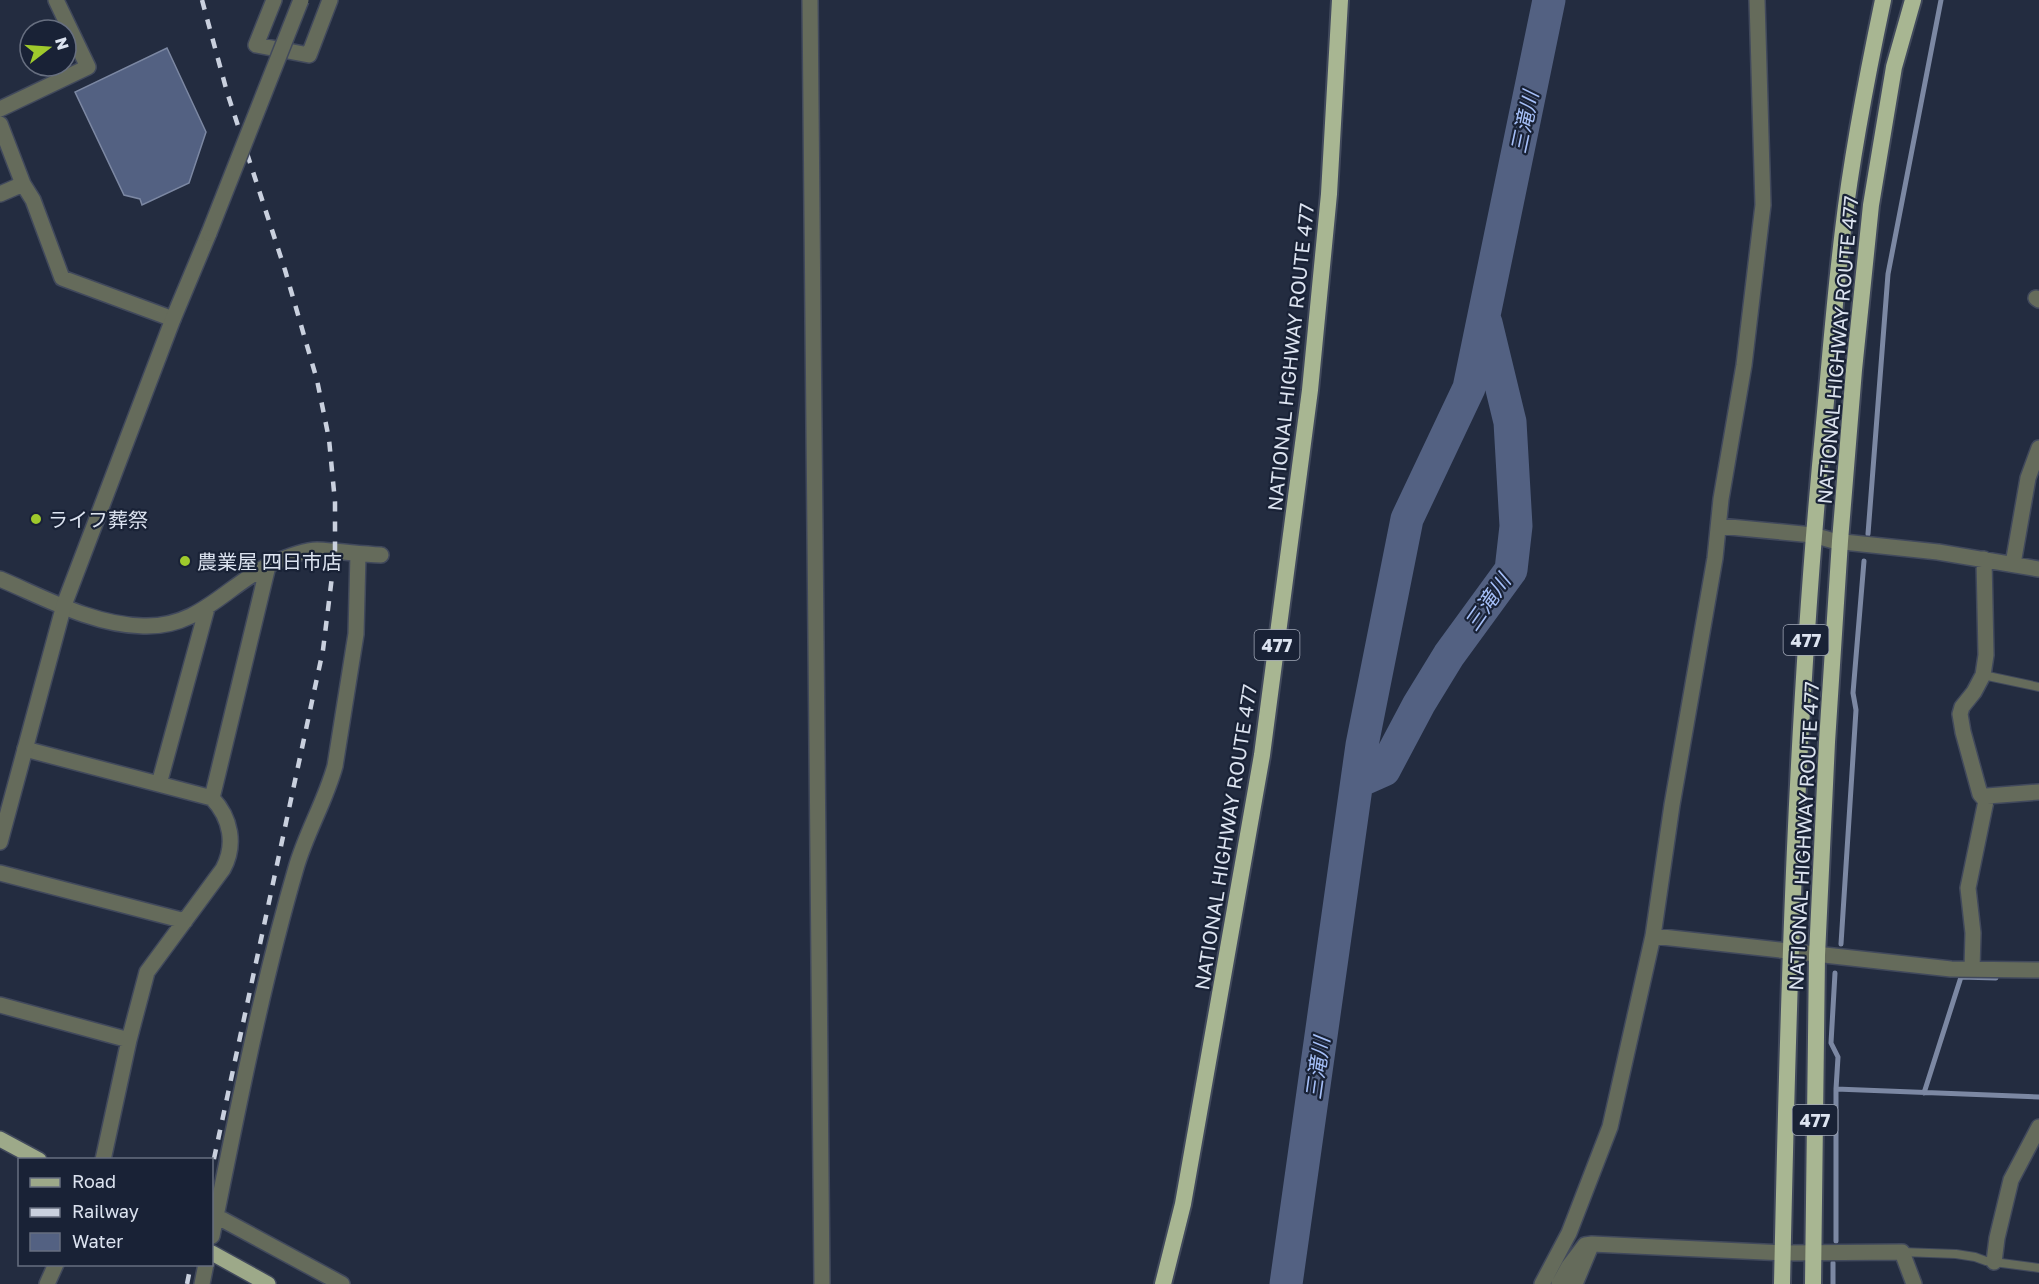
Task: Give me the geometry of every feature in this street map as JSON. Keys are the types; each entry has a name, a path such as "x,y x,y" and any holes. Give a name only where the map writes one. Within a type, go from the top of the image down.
{"highway":[{"name":"NATIONAL HIGHWAY ROUTE 477","path":"1163,1284 1183,1204 1262,755 1310,390 1329,195 1340,0"},
{"name":"NATIONAL HIGHWAY ROUTE 477","path":"1782,1284 1790,952 1813,535 1843,228 1864,88 1883,0"},
{"name":"NATIONAL HIGHWAY ROUTE 477","path":"1813,1284 1817,955 1827,742 1840,541 1871,205 1894,67 1913,0"}],"main road":[{"path":"0,1138 35,1158"},
{"path":"213,1254 268,1284"}],"street":[{"path":"0,109 88,67 56,0"},
{"path":"274,0 256,45 309,55 330,0"},
{"path":"0,842 64,605 173,319 301,0"},
{"path":"810,0 822,1284"},
{"path":"1542,1284 1569,1233 1610,1127 1653,936 1672,805 1715,558 1720,499 1744,365 1763,205 1756,0"},
{"path":"0,124 23,184 33,200 62,278 173,319"},
{"path":"0,194 23,184"},
{"path":"2013,564 2028,478 2039,448"},
{"path":"1719,526 1813,535 1840,541 1938,552 2039,569"},
{"path":"0,579 109,623 145,626 192,616 268,566 315,550 381,555"},
{"path":"213,1231 269,969 295,870 330,785 335,766 356,634 358,554"},
{"path":"1984,559 1986,656 1983,675 1974,692 1962,707 1960,714 1980,794 1986,801"},
{"path":"212,798 268,566"},
{"path":"159,784 207,608"},
{"path":"25,749 212,798 224,814 230,830 228,858 147,972 129,1040 103,1158"},
{"path":"1972,969 1973,933 1968,888 1987,796 2039,792"},
{"path":"0,873 185,921"},
{"path":"1653,936 1951,969 2039,970"},
{"path":"0,1005 129,1040"},
{"path":"1994,1262 1997,1238 2012,1180 2038,1132"},
{"path":"216,1216 341,1284"},
{"path":"1575,1284 1592,1244"},
{"path":"1559,1284 1569,1266 1586,1245 1592,1244 1783,1253 1902,1252 1914,1284"},
{"path":"47,1284 55,1266"},
{"path":"202,1284 206,1266"}],"lane":[{"path":"1983,675 2039,687"},
{"path":"1902,1252 1956,1254 2039,1268"}],"water":[{"path":"167,48 206,132 189,183 142,205 140,199 124,195 75,92"}],"waterway":[{"name":"三滝川","path":"1286,1284 1362,745 1407,519 1469,388 1549,0"},
{"path":"1868,534 1888,274 1941,0"},
{"name":"三滝川","path":"1357,782 1384,770 1419,704 1449,655 1511,570 1516,526 1510,422 1486,323"},
{"path":"1841,944 1856,710 1853,693 1864,561"},
{"path":"1835,973 1831,1043 1838,1057 1836,1241"},
{"path":"1924,1093 1961,977 1996,978"},
{"path":"1836,1089 2039,1097"},
{"path":"1833,1263 1833,1284"}],"railway":[{"path":"202,0 227,92 285,270 317,380 329,439 335,502 335,552 323,650 213,1163"},
{"path":"187,1284 191,1266"}],"place":[{"name":"ライフ葬祭","path":"36,519"},
{"name":"農業屋 四日市店","path":"185,561"}]}
